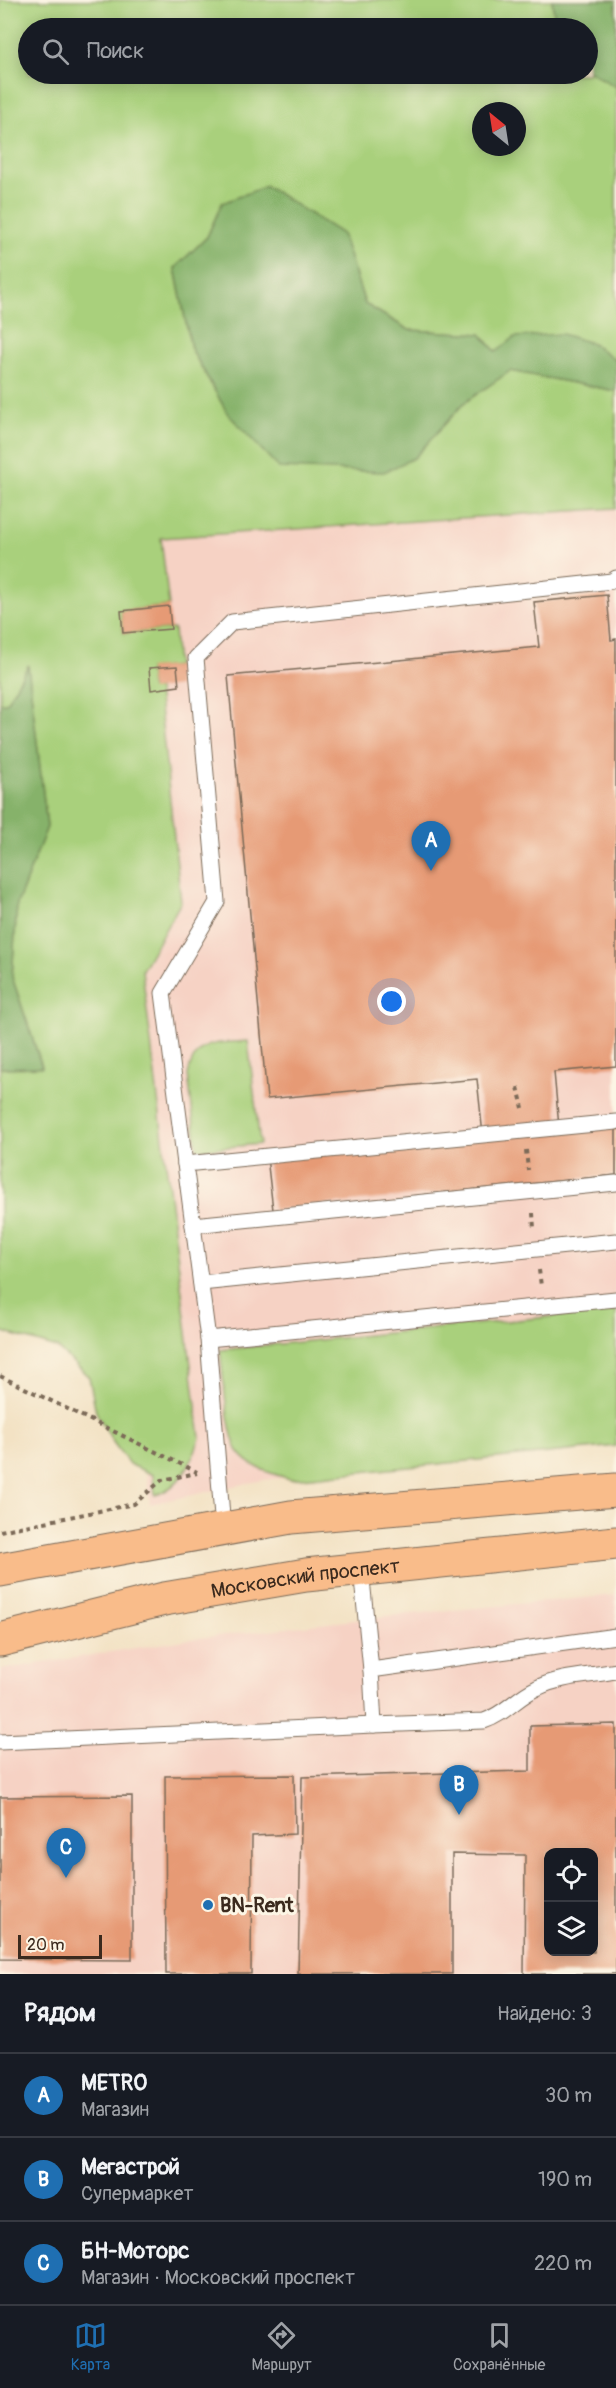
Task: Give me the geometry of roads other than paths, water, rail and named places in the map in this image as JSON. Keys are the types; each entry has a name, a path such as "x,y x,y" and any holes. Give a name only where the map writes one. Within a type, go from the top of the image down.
{"main road":[{"path":"0,1570 291,1517 616,1490"},
{"name":"Московский проспект","path":"0,1640 164,1599 306,1575 616,1543"}],"lane":[{"path":"223,1528 208,1338 164,993 216,902 196,658 232,622 612,581 616,578"},
{"path":"185,1164 616,1122"},
{"path":"193,1225 616,1183"},
{"path":"201,1283 616,1241"},
{"path":"208,1338 616,1299"},
{"path":"361,1569 374,1725"},
{"path":"371,1670 616,1636"},
{"path":"0,1742 484,1721 498,1716 535,1689 552,1682 616,1671"}],"place":[{"name":"METRO","path":"431,871"},
{"name":"Мегастрой","path":"459,1815"},
{"name":"БН-Моторс","path":"66,1878"},
{"name":"BN-Rent","path":"208,1905"}]}
